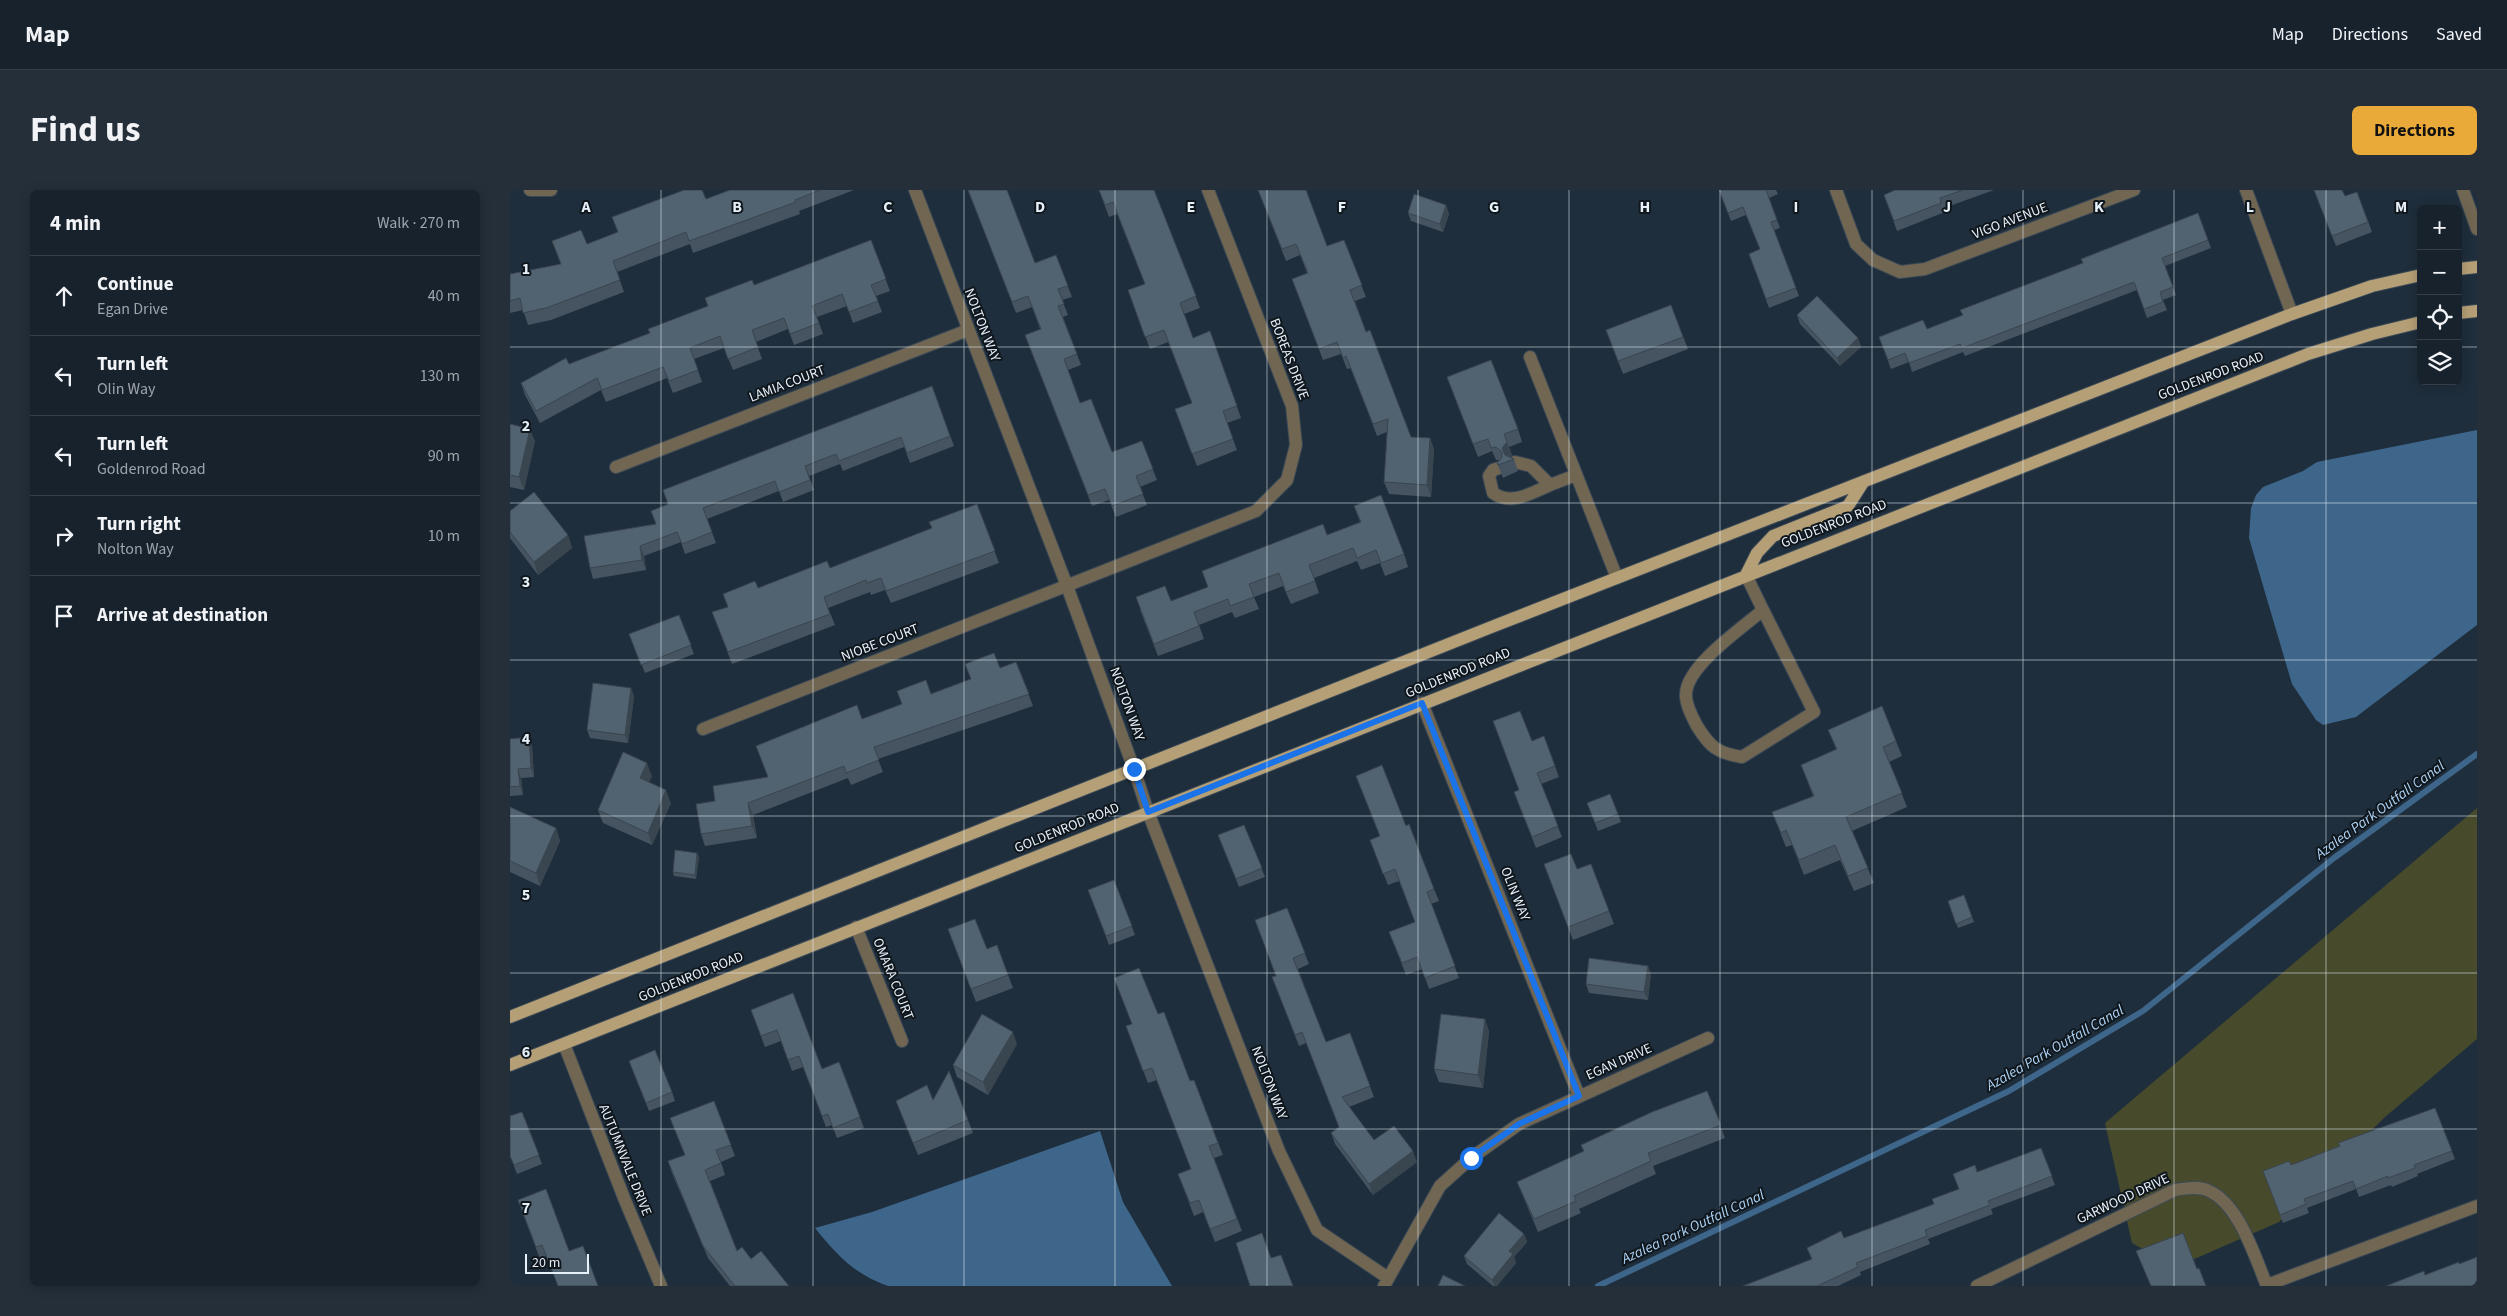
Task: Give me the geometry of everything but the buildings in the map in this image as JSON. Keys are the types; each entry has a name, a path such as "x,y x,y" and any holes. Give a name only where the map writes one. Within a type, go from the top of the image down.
{"main road":[{"path":"2462,269 2477,267"},
{"name":"GOLDENROD ROAD","path":"510,1017 1617,578 2292,314 2372,286 2417,276"},
{"path":"2462,313 2477,311"},
{"name":"GOLDENROD ROAD","path":"510,1065 2308,354 2417,323"},
{"path":"1746,575 1757,553 1773,536 1848,506 1864,481"}],"street":[{"path":"530,190 551,190"},
{"name":"NOLTON WAY","path":"914,190 1067,586 1148,812 1279,1151 1317,1230 1386,1282"},
{"name":"BOREAS DRIVE","path":"1067,586 1256,511 1286,480 1296,445 1292,406 1208,190"},
{"name":"VIGO AVENUE","path":"1836,190 1856,244 1873,260 1900,272 1925,269 2134,190"},
{"path":"2246,190 2292,314"},
{"path":"2463,190 2477,229"},
{"name":"LAMIA COURT","path":"616,466 968,330"},
{"path":"1530,357 1617,578"},
{"path":"1515,462 1531,466 1550,485"},
{"path":"1499,468 1492,470 1489,476 1493,493 1500,498 1514,500 1576,474"},
{"path":"1746,575 1814,712 1742,757 1722,754 1705,739 1692,718 1686,694 1689,680 1697,667 1763,610"},
{"name":"NIOBE COURT","path":"703,729 1067,586"},
{"name":"OLIN WAY","path":"1422,703 1579,1096"},
{"name":"OMARA COURT","path":"856,928 902,1041"},
{"name":"EGAN DRIVE","path":"1386,1282 1440,1186 1471,1158 1519,1124 1708,1038"},
{"name":"AUTUMNVALE DRIVE","path":"564,1044 624,1198 661,1286"},
{"name":"GARWOOD DRIVE","path":"1977,1286 2175,1190 2193,1187 2209,1190 2225,1201 2236,1215 2267,1286 2477,1206"}],"green space":[{"path":"2477,808 2477,1039 2385,1117 2279,1222 2176,1267 2132,1243 2105,1123"}],"water":[{"path":"2477,430 2477,625 2356,717 2323,725 2316,720 2292,684 2249,538 2251,508 2256,495 2263,487 2303,471 2317,462"},
{"path":"1100,1131 1123,1202 1172,1286 888,1286 865,1276 847,1263 815,1228 872,1212"}],"waterway":[{"name":"Azalea Park Outfall Canal","path":"1598,1286 2009,1091 2143,1011 2334,858 2477,754"}],"route":[{"path":"1134,769 1148,812 1422,703 1579,1096 1519,1124 1471,1158"}]}
